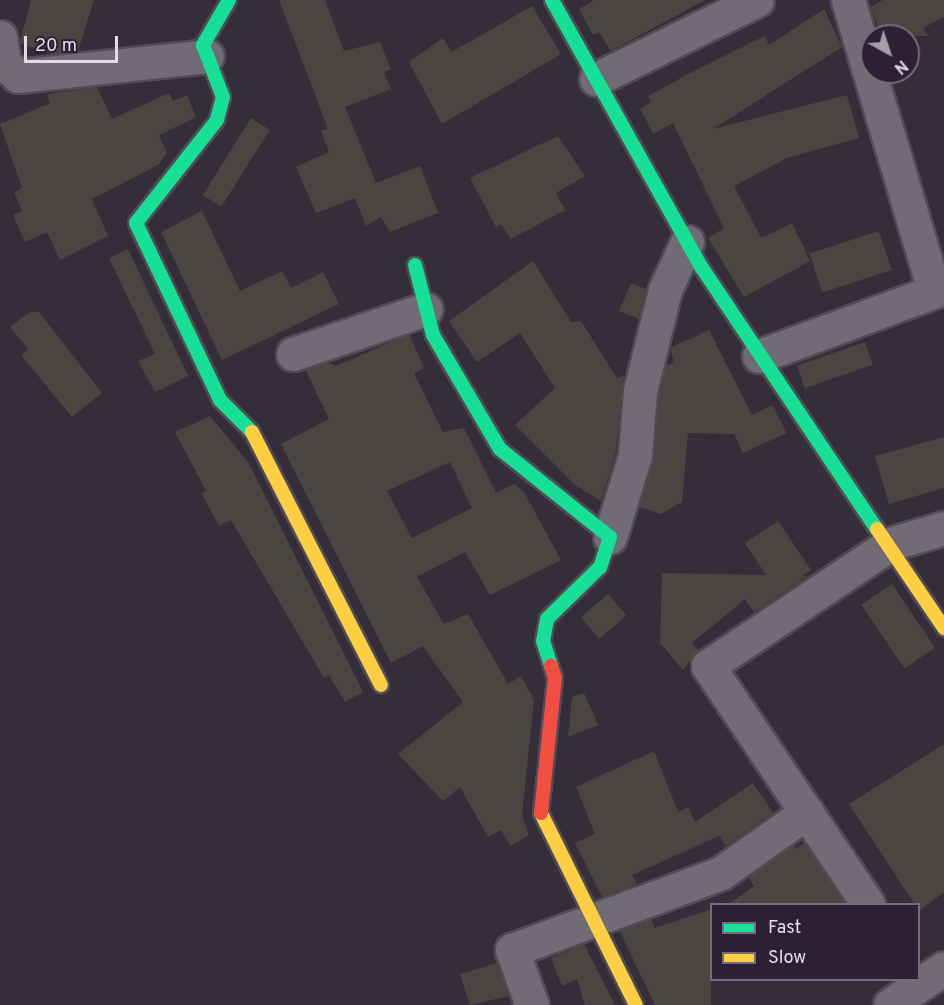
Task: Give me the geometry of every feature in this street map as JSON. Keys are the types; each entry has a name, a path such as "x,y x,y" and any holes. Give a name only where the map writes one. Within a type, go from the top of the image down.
{"street":[{"path":"229,0 203,45 223,97 217,120 136,223 220,400 257,438 381,685"},
{"path":"552,0 687,242 759,356 890,544 944,628"},
{"path":"596,79 757,0"},
{"path":"759,356 939,290 848,0"},
{"path":"0,37 4,63 18,76 207,56"},
{"path":"636,1005 541,818 555,678 543,641 547,619 600,567 635,455 640,391 664,290 687,242"},
{"path":"416,265 433,335 500,449 610,537"},
{"path":"293,354 426,309"},
{"path":"867,903 708,666 890,544 944,528"},
{"path":"532,1005 512,950 720,873 807,812"},
{"path":"890,1005 929,984"}],"building":[{"path":"31,0 94,0 78,51 51,54 20,43"},
{"path":"279,0 325,0 344,51 380,42 391,69 384,72 391,89 345,107 376,183 420,166 438,213 390,232 381,217 366,226 355,198 316,213 296,167 329,152 321,131 328,129"},
{"path":"594,0 705,0 611,51 599,32 593,35 579,9"},
{"path":"883,0 944,0 944,17 923,28 928,36 920,36 920,24 877,24 870,7"},
{"path":"532,6 561,54 442,124 409,62 443,38 452,52"},
{"path":"824,9 842,47 713,129 847,95 859,138 787,158 734,186 761,238 792,223 810,261 744,297 708,238 724,228 673,123 653,134 640,109 651,102 648,96 694,71 765,36 769,45"},
{"path":"97,87 112,119 169,93 173,101 187,95 196,117 159,135 167,153 158,165 92,199 108,236 60,260 47,232 25,242 13,215 22,211 14,192 22,188 0,124 50,103 47,94"},
{"path":"251,118 270,130 221,207 203,195"},
{"path":"558,136 585,176 556,193 565,210 511,239 501,224 496,227 470,178"},
{"path":"202,211 240,291 282,271 291,288 323,272 339,304 222,360 161,232"},
{"path":"879,231 892,270 822,293 810,254"},
{"path":"128,249 188,376 155,392 138,361 155,354 109,258"},
{"path":"533,261 571,322 581,321 617,378 624,376 616,452 601,501 574,484 515,425 555,388 520,333 477,362 449,321"},
{"path":"631,283 646,289 639,319 619,311"},
{"path":"30,312 39,312 102,393 72,417 21,355 28,349 10,327"},
{"path":"709,330 752,415 772,405 787,433 743,453 734,434 688,433 682,502 661,514 639,507 654,456 659,394 666,365 674,363 670,348"},
{"path":"409,334 424,368 414,373 443,432 464,428 496,493 514,484 524,492 561,560 490,595 465,552 417,577 444,624 468,614 508,684 521,676 534,700 522,816 529,835 511,846 501,830 488,837 460,787 443,801 398,754 463,702 423,646 391,663 281,444 329,419 306,371 327,362 336,366","holes":["450,462 472,508 412,538 387,491"]},
{"path":"865,342 873,365 805,388 797,365"},
{"path":"210,416 248,462 363,692 345,702 329,675 324,678 231,520 219,526 202,494 206,491 175,432"},
{"path":"944,437 944,488 889,504 875,456"},
{"path":"778,521 811,570 802,576 808,576 754,612 745,599 692,643 698,650 683,670 660,643 662,573 766,575 745,543"},
{"path":"892,584 935,648 904,669 861,605"},
{"path":"608,594 626,615 599,639 581,618"},
{"path":"584,693 598,725 568,737 572,697"},
{"path":"944,744 944,892 920,910 920,903 914,903 849,804"},
{"path":"654,751 678,812 688,807 695,822 753,783 773,813 726,846 719,836 632,875 637,884 602,897 575,843 595,834 576,787"},
{"path":"804,843 845,903 730,903 754,886 748,877 794,844 796,849"},
{"path":"710,909 711,1005 655,1005 619,930 651,919 655,928"},
{"path":"584,944 615,1005 585,1005 577,979 562,986 551,958"},
{"path":"497,963 509,996 470,1005 460,974"}],"traffic: fast":[{"path":"229,0 203,45 223,97 217,120 136,223 220,400 252,432"},
{"path":"552,0 702,268 877,529"},
{"path":"415,265 433,335 500,449 610,537 600,567 547,619 543,641 551,666"}],"traffic: slow":[{"path":"252,432 381,685"},
{"path":"877,529 944,628"},
{"path":"541,813 636,1005"}],"traffic: jam":[{"path":"541,813 555,678 551,666"}]}
